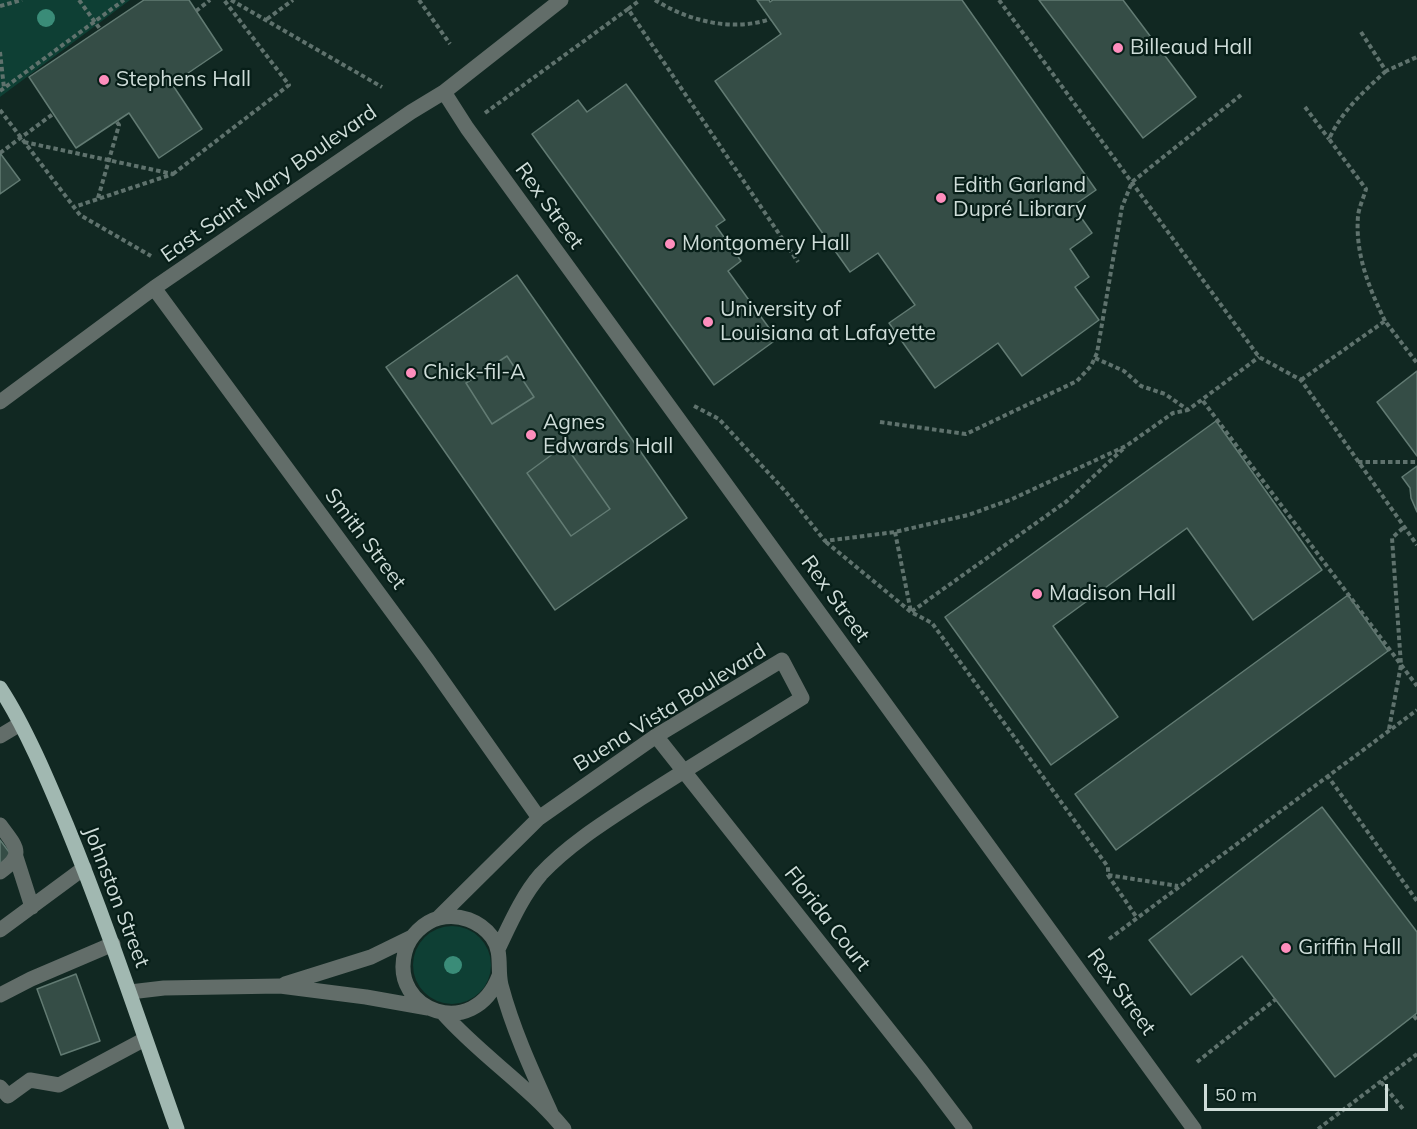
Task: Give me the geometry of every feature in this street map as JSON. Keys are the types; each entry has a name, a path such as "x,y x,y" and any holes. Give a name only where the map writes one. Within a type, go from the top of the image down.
{"main road":[{"name":"Johnston Street","path":"0,688 54,795 84,868 114,944 177,1129"}],"street":[{"name":"East Saint Mary Boulevard","path":"0,402 154,288 411,112 444,92 561,0"},
{"name":"Rex Street","path":"444,92 467,128 1194,1129"},
{"name":"Smith Street","path":"154,288 427,659 539,818"},
{"name":"Buena Vista Boulevard","path":"130,992 164,988 280,986 366,997 458,1014 472,1009 485,1001 494,989 499,976 498,949 515,913 540,875 569,848 604,823 802,698 782,660 656,736 539,818 438,918 424,925 412,937 371,957 280,986"},
{"path":"0,736 20,724"},
{"name":"Florida Court","path":"656,736 965,1129"},
{"path":"0,825 16,849 16,857 32,907"},
{"path":"0,872 12,864 16,857"},
{"path":"0,930 84,868"},
{"path":"438,918 453,916 482,926 498,949"},
{"path":"412,937 405,952 404,969 407,984 416,999 436,1011 458,1030 551,1113 564,1129"},
{"path":"0,995 31,979 114,944"},
{"name":"Buena Vista Boulevard","path":"499,976 525,1057 551,1113"},
{"path":"3,1095 30,1080 59,1085 145,1039"}],"path":[{"path":"0,6 22,0"},
{"path":"78,0 100,29"},
{"path":"2,90 124,0"},
{"path":"196,11 210,0"},
{"path":"74,207 173,174 288,85 224,0"},
{"path":"231,0 382,87"},
{"path":"266,19 292,0"},
{"path":"419,0 450,44"},
{"path":"484,112 640,0"},
{"path":"655,0 699,20 735,25 755,24 770,19"},
{"path":"999,0 1259,357 1301,380 1417,545"},
{"path":"628,9 798,262"},
{"path":"1361,32 1386,71"},
{"path":"0,52 2,90"},
{"path":"1329,139 1336,124 1354,100 1386,71 1417,57"},
{"path":"880,422 966,434 1077,381 1095,358 1122,207 1131,182 1241,95"},
{"path":"1305,107 1366,189 1358,214 1358,244 1364,272 1385,321 1417,363"},
{"path":"0,110 80,215 151,256"},
{"path":"0,153 53,114"},
{"path":"98,199 119,125 116,121"},
{"path":"24,142 173,174"},
{"path":"1301,380 1385,321"},
{"path":"910,612 1067,501 1126,446 1173,413 1188,410 1203,401 1259,357"},
{"path":"1095,358 1124,372 1141,386 1165,394 1188,410"},
{"path":"686,401 719,419 785,491 825,541 910,612 932,623 1108,867 1108,875 1137,918"},
{"path":"1203,401 1417,686"},
{"path":"825,541 895,532 968,515 1010,500 1126,446"},
{"path":"1358,462 1417,462"},
{"path":"1389,730 1401,665 1392,538 1404,527"},
{"path":"895,532 910,612"},
{"path":"1109,939 1417,710"},
{"path":"1327,775 1417,901"},
{"path":"1108,875 1179,886"},
{"path":"1197,1062 1276,999"},
{"path":"1318,1129 1417,1054"},
{"path":"1381,1082 1403,1109"}],"green space":[{"path":"0,0 130,0 0,97"},
{"path":"452,926 467,929 480,937 488,950 491,965 488,980 480,993 467,1001 452,1004 437,1001 424,993 416,980 413,965 416,950 424,937 437,929"}],"building":[{"name":"Stephens Hall","path":"144,0 189,0 222,50 172,84 202,129 159,158 129,113 76,148 29,77"},
{"name":"Edith Garland Dupré Library","path":"757,0 769,0 770,2 773,0 962,0 1096,190 1073,206 1092,233 1070,249 1089,277 1075,287 1099,320 1022,376 998,343 935,388 889,323 915,305 878,253 850,272 715,81 781,34"},
{"name":"Billeaud Hall","path":"1039,0 1123,0 1196,97 1143,138"},
{"name":"Montgomery Hall","path":"626,84 725,220 716,226 741,261 728,271 777,339 714,385 532,134 578,100 587,112"},
{"path":"0,153 20,180 0,194"},
{"name":"Agnes Edwards Hall","path":"517,275 687,518 555,610 386,367","holes":["507,356 534,397 492,424 466,383","565,445 610,509 571,536 527,473"]},
{"path":"507,356 534,397 492,424 466,383"},
{"path":"1417,371 1417,456 1377,402"},
{"name":"Madison Hall","path":"1216,421 1322,570 1253,620 1187,528 1053,626 1118,717 1051,765 945,617"},
{"path":"565,445 610,509 571,536 527,473"},
{"path":"1417,466 1417,512 1411,498 1410,488 1402,477"},
{"path":"1348,595 1388,651 1116,850 1075,794"},
{"name":"Griffin Hall","path":"1322,807 1417,932 1417,1013 1335,1077 1242,956 1191,995 1149,940"},
{"path":"0,840 12,856 0,865"},
{"path":"76,974 100,1041 61,1055 37,989"}],"place":[{"name":"Billeaud Hall","path":"1118,48"},
{"name":"Stephens Hall","path":"104,80"},
{"name":"Edith Garland Dupré Library","path":"941,198"},
{"name":"Montgomery Hall","path":"670,244"},
{"name":"University of Louisiana at Lafayette","path":"708,322"},
{"name":"Chick-fil-A","path":"411,373"},
{"name":"Agnes Edwards Hall","path":"531,435"},
{"name":"Madison Hall","path":"1037,594"},
{"name":"Griffin Hall","path":"1286,948"}]}
